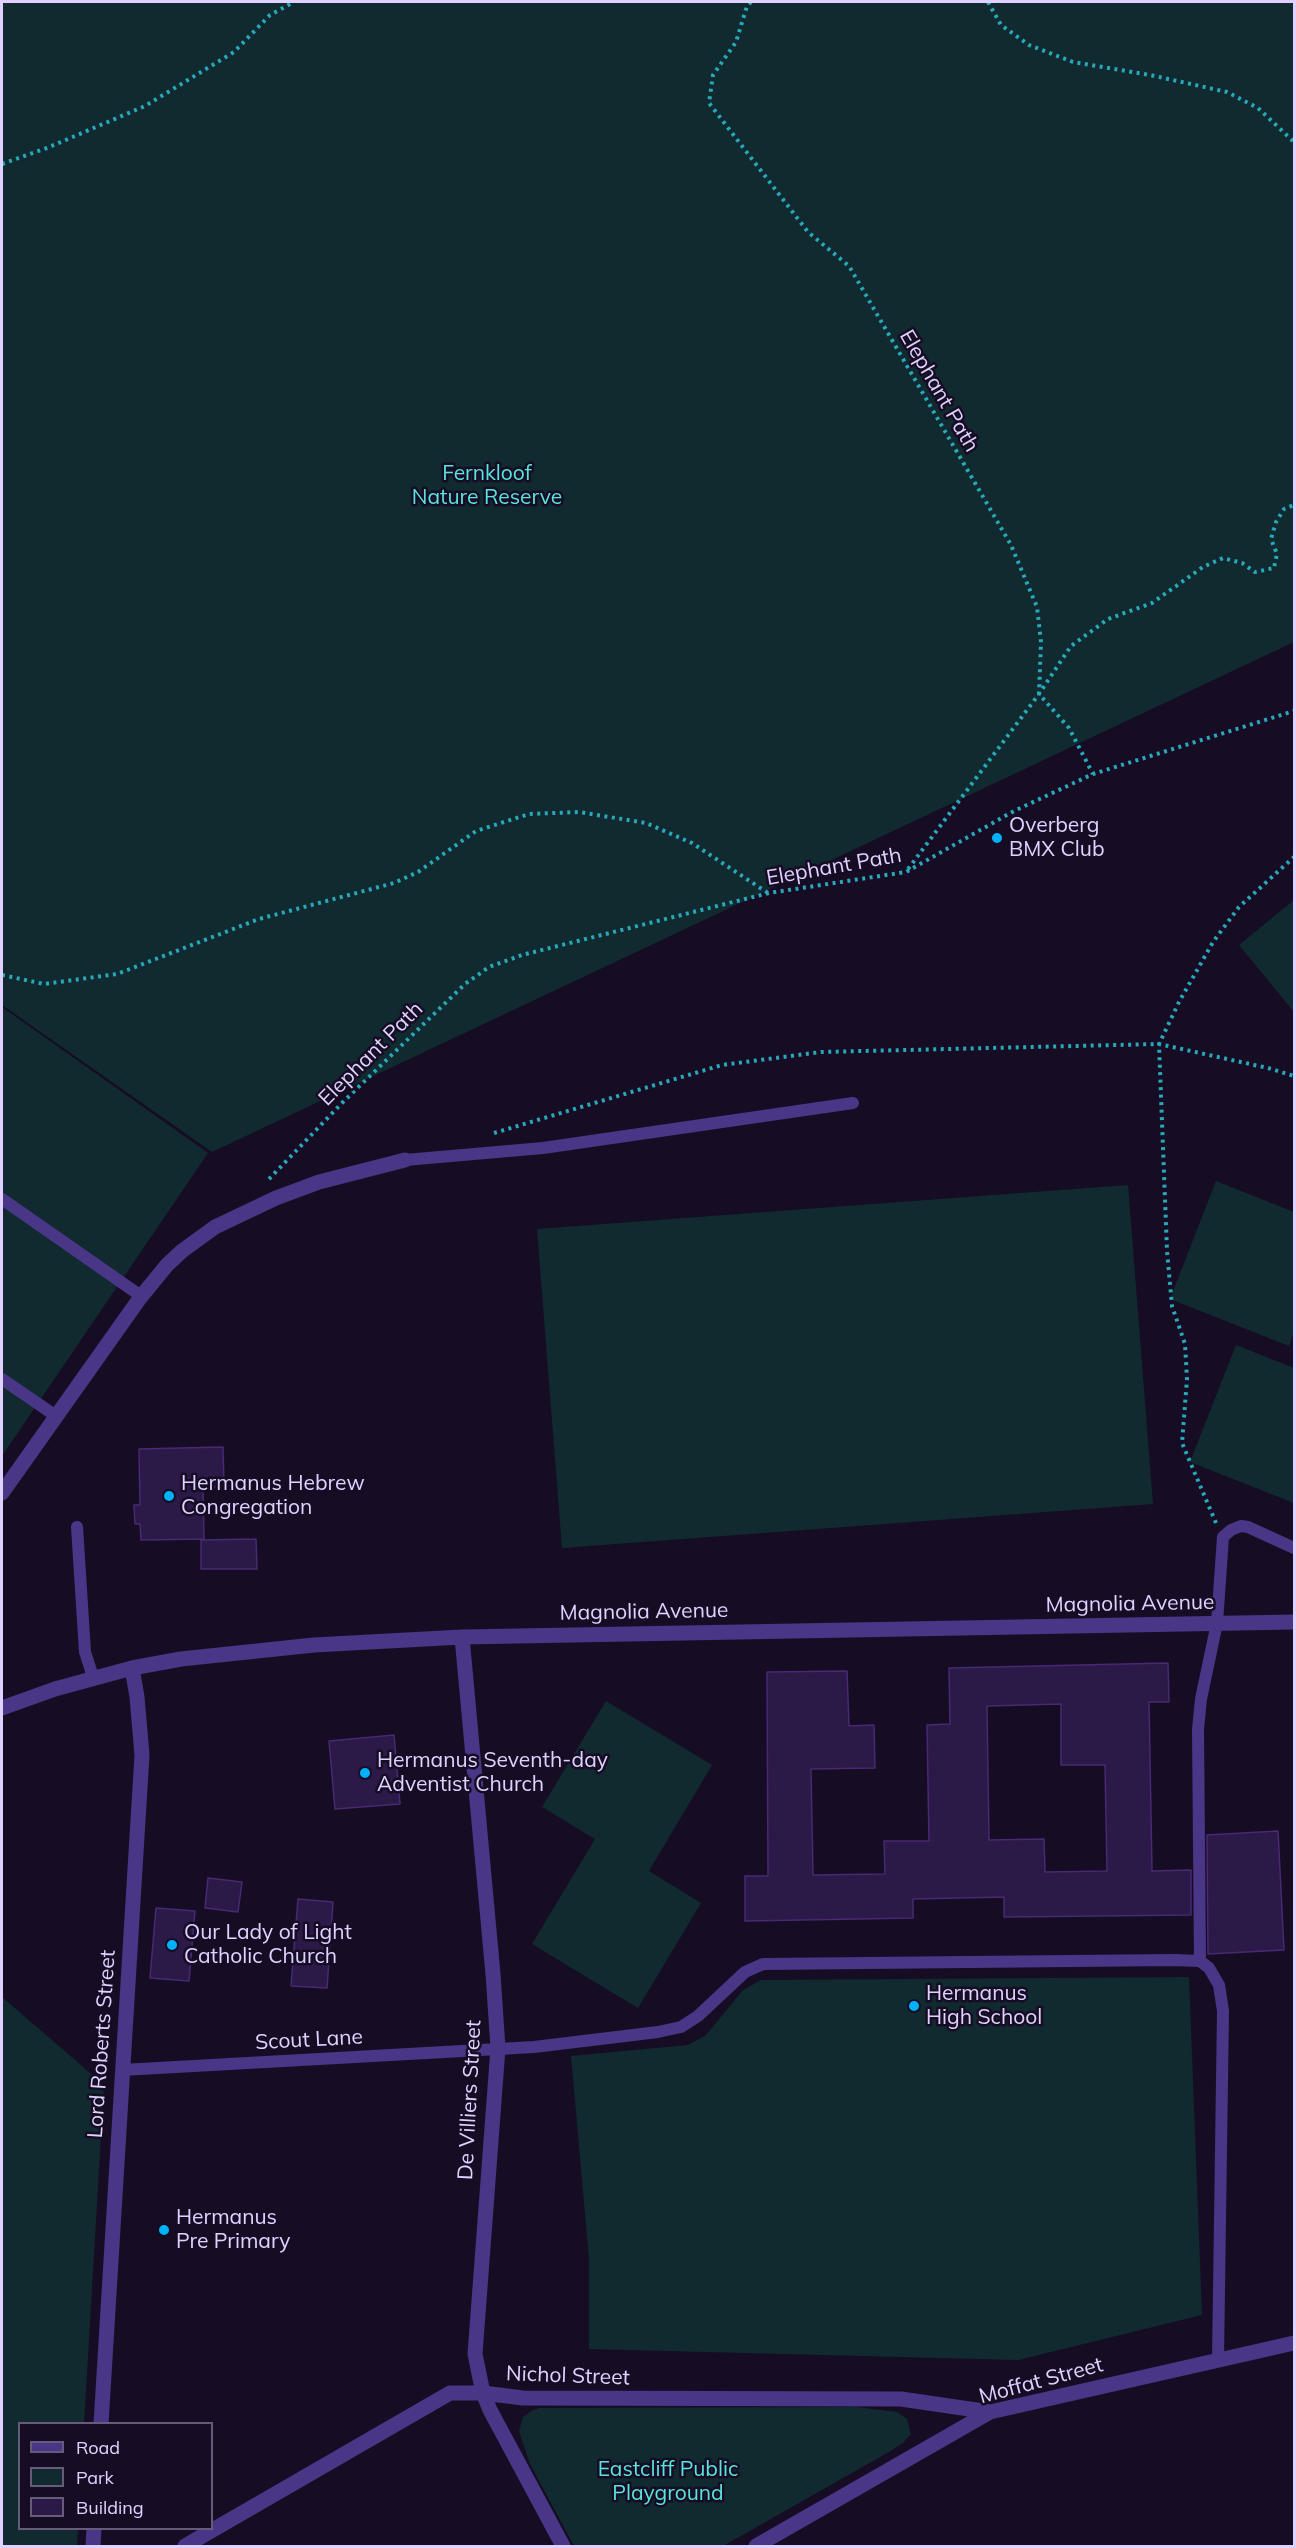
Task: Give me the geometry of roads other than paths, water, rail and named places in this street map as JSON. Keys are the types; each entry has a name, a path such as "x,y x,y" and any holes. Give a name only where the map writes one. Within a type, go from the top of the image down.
{"street":[{"path":"2,1493 141,1296 182,1251 234,1217 319,1182 405,1160"},
{"name":"Magnolia Avenue","path":"2,1708 93,1677 132,1668 201,1656 302,1646 462,1637 1294,1622"},
{"name":"De Villiers Street","path":"462,1637 498,2048 475,2354 483,2393 563,2547"},
{"name":"Lord Roberts Street","path":"101,2422 142,1755 132,1668"},
{"name":"Moffat Street","path":"756,2547 990,2412 1294,2343"},
{"name":"Nichol Street","path":"185,2547 450,2393 483,2393 523,2398 901,2399 990,2412"},
{"path":"93,2547 94,2530"}],"lane":[{"path":"405,1160 543,1148 853,1103"},
{"path":"2,1199 141,1296"},
{"path":"2,1379 56,1416"},
{"path":"1218,2359 1223,2011 1219,1985 1209,1968 1200,1961 1198,1729 1201,1699 1217,1623 1223,1537 1231,1530 1241,1526 1248,1527 1294,1548"},
{"path":"77,1527 85,1652 93,1677"},
{"name":"Scout Lane","path":"122,2070 498,2048 534,2048 681,2027 698,2016 745,1972 763,1964 1200,1961"}],"place":[{"name":"Overberg BMX Club","path":"997,838"},
{"name":"Hermanus Hebrew Congregation","path":"169,1496"},
{"name":"Hermanus Seventh-day Adventist Church","path":"365,1773"},
{"name":"Our Lady of Light Catholic Church","path":"172,1945"},
{"name":"Hermanus High School","path":"914,2006"},
{"name":"Hermanus Pre Primary","path":"164,2230"}],"park label":[{"name":"Fernkloof Nature Reserve","path":"487,486"},
{"name":"Eastcliff Public Playground","path":"668,2482"}]}
